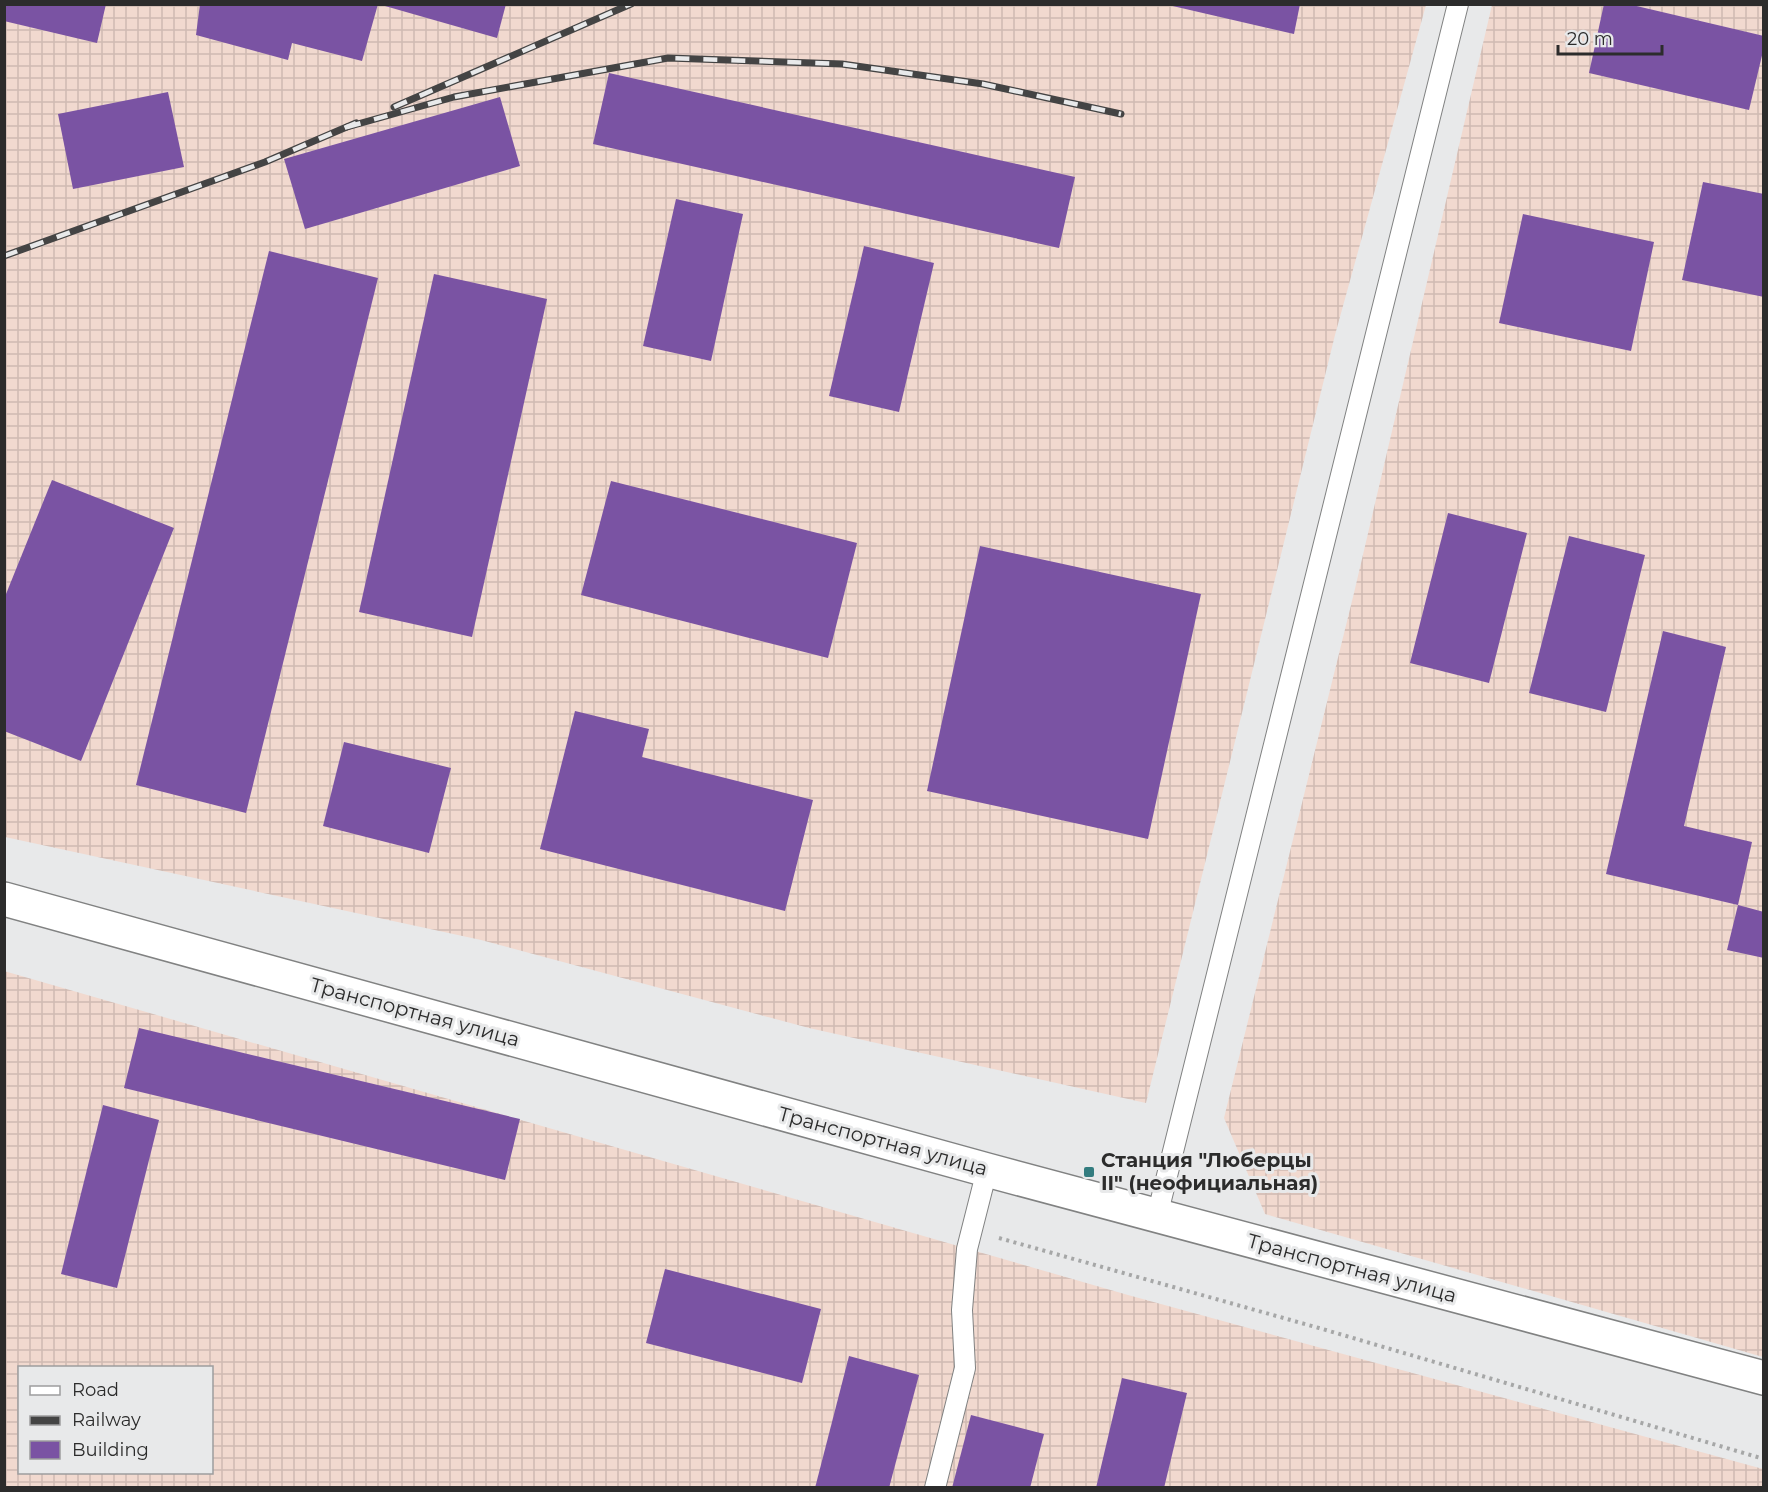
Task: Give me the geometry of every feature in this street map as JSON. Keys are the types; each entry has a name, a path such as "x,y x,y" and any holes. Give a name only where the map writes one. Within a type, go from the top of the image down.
{"street":[{"name":"Транспортная улица","path":"4,899 987,1170 1764,1378"}],"lane":[{"path":"1157,1216 1458,4"},
{"path":"935,1488 965,1368 962,1310 967,1249 987,1170"}],"path":[{"path":"972,1230 1308,1325 1764,1459"}],"shaded area":[{"path":"5,5 1426,5 1335,335 1146,1103 809,1028 481,940 5,837"},
{"path":"1492,5 1763,5 1763,1357 1265,1214 1224,1118 1354,593"},
{"path":"4,971 1128,1295 1763,1469 1763,1487 5,1487"}],"building":[{"path":"4,4 106,4 97,43 4,21"},
{"path":"200,4 378,4 362,61 292,43 288,60 196,35"},
{"path":"378,4 506,4 497,38"},
{"path":"1164,4 1300,4 1294,34"},
{"path":"1604,4 1628,4 1764,36 1764,47 1749,110 1589,73"},
{"path":"609,73 1075,177 1059,248 593,144"},
{"path":"168,92 184,167 73,189 58,114"},
{"path":"500,97 520,166 305,229 284,159"},
{"path":"1703,182 1764,194 1764,297 1682,280"},
{"path":"676,199 743,214 711,361 643,346"},
{"path":"1523,214 1654,242 1631,351 1499,323"},
{"path":"864,246 934,263 899,412 829,396"},
{"path":"269,251 378,278 246,813 136,785"},
{"path":"434,274 547,299 472,637 359,612"},
{"path":"52,480 174,528 81,761 4,731 4,599"},
{"path":"611,481 857,543 828,658 581,595"},
{"path":"1448,513 1527,533 1489,683 1410,663"},
{"path":"1569,536 1645,555 1606,712 1529,693"},
{"path":"980,546 1201,594 1148,839 927,791"},
{"path":"1663,631 1726,647 1684,826 1752,842 1738,905 1606,874"},
{"path":"575,711 649,729 642,757 813,800 785,911 540,849"},
{"path":"344,742 451,768 429,853 323,826"},
{"path":"1738,905 1764,912 1764,958 1727,950"},
{"path":"139,1028 520,1119 505,1180 124,1088"},
{"path":"103,1105 159,1120 117,1288 61,1274"},
{"path":"665,1269 821,1309 802,1383 646,1343"},
{"path":"849,1356 919,1375 889,1488 815,1488"},
{"path":"1122,1378 1187,1393 1164,1488 1096,1488"},
{"path":"971,1415 1044,1434 1030,1488 952,1488"}],"railway":[{"path":"394,107 631,4"},
{"path":"347,127 454,97 668,58 842,64 983,84 1121,114"},
{"path":"4,256 265,162 356,123"}],"place":[{"name":"Станция \"Люберцы II\" (неофициальная)","path":"1089,1172"}]}
